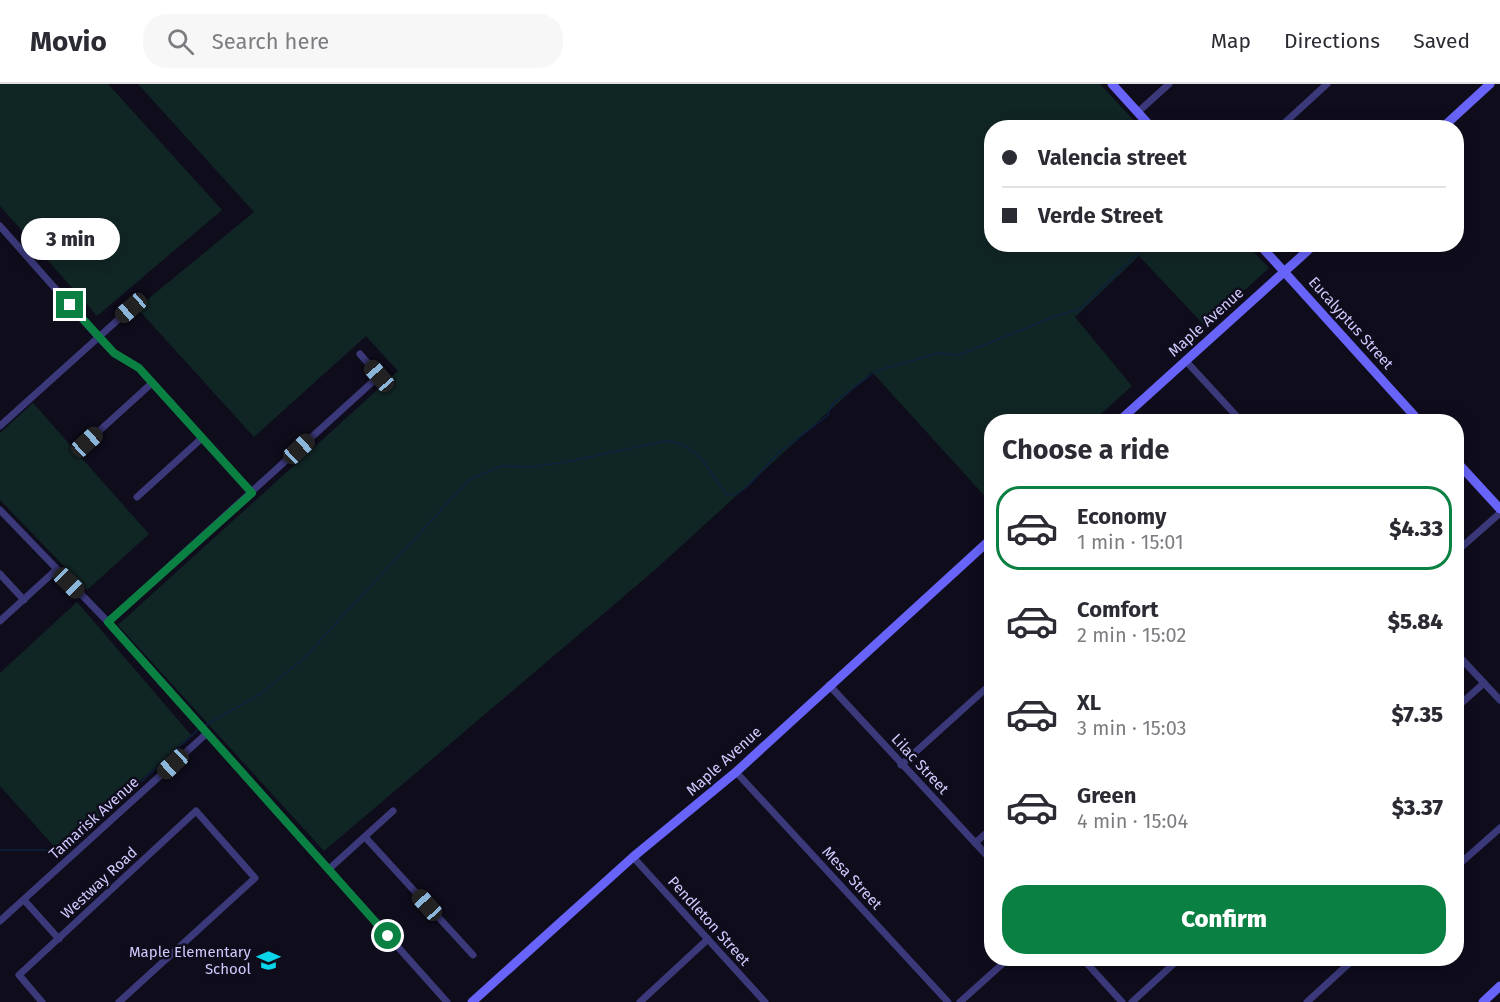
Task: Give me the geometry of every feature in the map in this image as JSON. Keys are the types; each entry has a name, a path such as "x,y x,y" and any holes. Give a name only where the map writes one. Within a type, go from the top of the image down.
{"street":[{"path":"1112,84 1145,120"},
{"path":"1138,112 1169,84"},
{"path":"1288,120 1327,84"},
{"path":"1451,120 1490,84"},
{"path":"0,226 98,337 114,353 139,368 252,493"},
{"name":"Eucalyptus Street","path":"1266,252 1413,414"},
{"name":"Maple Avenue","path":"1127,414 1306,252"},
{"path":"0,426 131,308"},
{"path":"108,622 379,376 360,354"},
{"path":"1185,360 1235,414"},
{"path":"87,442 152,383"},
{"path":"137,497 202,438"},
{"path":"1464,470 1500,511 1464,545"},
{"path":"0,510 108,622 447,1002"},
{"name":"Maple Avenue","path":"472,1002 633,857 736,771 984,545"},
{"path":"0,621 56,570"},
{"path":"0,574 24,600"},
{"path":"1464,662 1500,700"},
{"path":"1464,701 1484,683"},
{"name":"Lilac Street","path":"829,686 984,853"},
{"path":"902,765 984,690"},
{"name":"Tamarisk Avenue","path":"0,921 206,734"},
{"name":"Mesa Street","path":"736,771 948,1002"},
{"name":"Westway Road","path":"42,1002 19,975 196,811 255,878 119,1002"},
{"path":"329,869 393,811"},
{"path":"1464,860 1500,828"},
{"path":"975,843 984,835"},
{"path":"365,837 473,955"},
{"name":"Pendleton Street","path":"633,857 765,1002"},
{"path":"24,900 59,939"},
{"path":"640,1002 708,939"},
{"path":"960,1002 1000,966"},
{"path":"1089,966 1122,1002"},
{"path":"1132,1002 1171,966"},
{"path":"1307,1002 1346,966"},
{"path":"1483,1002 1500,986"}],"green space":[{"path":"0,84 108,84 222,210 97,316 0,206"},
{"path":"138,84 1100,84 1133,120 984,120 984,252 1254,252 1269,268 1205,326 1139,256 1075,317 1132,386 1101,414 984,414 984,495 872,372 656,569 324,851 118,625 398,371 366,336 254,437 137,308 254,212"},
{"path":"33,403 149,534 87,590 0,500 0,433"},
{"path":"77,602 191,735 60,853 0,786 0,673"}],"waterway":[{"path":"204,726 260,694 303,659 470,479 502,466 531,467 566,462 665,441 676,443 694,452 727,495 737,494 748,486 778,453 827,416 833,403 876,371 939,353 959,355 1056,316 1080,309 1140,252"},
{"path":"0,850 49,850 76,841 200,728"}],"place":[{"name":"Maple Elementary School","path":"269,961"}],"route":[{"path":"70,305 114,353 139,368 252,493 108,622 388,936"}]}
